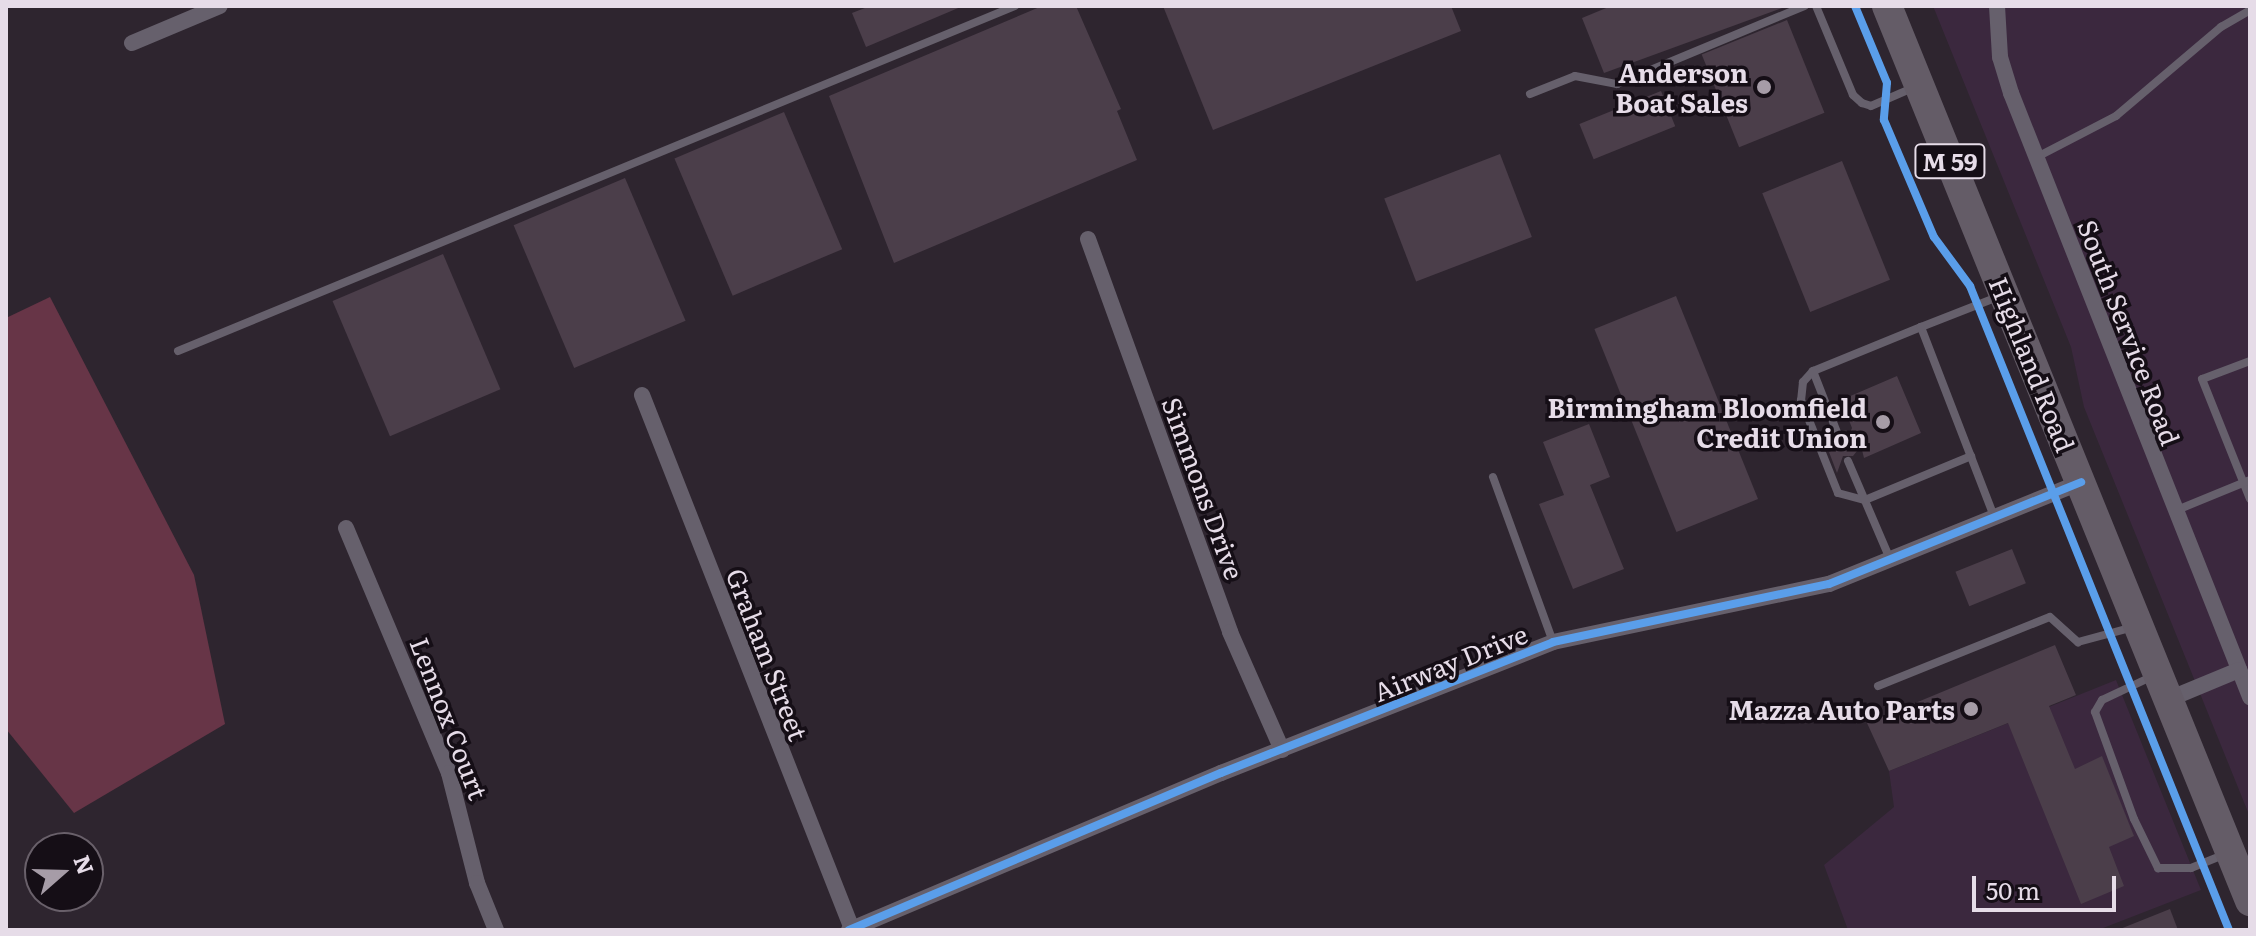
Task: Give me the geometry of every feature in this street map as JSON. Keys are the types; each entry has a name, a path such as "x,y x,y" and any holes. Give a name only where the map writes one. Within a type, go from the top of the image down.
{"highway":[{"name":"Highland Road","path":"1887,6 2250,901"}],"street":[{"path":"132,43 220,6"},
{"name":"South Service Road","path":"1997,6 2000,57 2036,158 2175,511 2245,671 2250,697"},
{"name":"Simmons Drive","path":"1088,239 1230,632 1282,750"},
{"name":"Graham Street","path":"642,395 850,929"},
{"name":"Airway Drive","path":"850,929 1282,750 1553,642 1777,598 1890,560 2081,482"},
{"name":"Lennox Court","path":"346,528 449,773 477,883 496,930"},
{"path":"2164,687 2245,671"}],"lane":[{"path":"178,351 1015,6"},
{"path":"1530,94 1575,76 1617,84 1804,6"},
{"path":"1819,7 1853,95 1862,103 1871,106 1919,85"},
{"path":"2036,158 2116,116 2221,27 2250,10"},
{"path":"1971,456 1865,500 1838,493 1801,400 1803,382 1813,371 2004,294"},
{"path":"1921,327 1995,519"},
{"path":"2250,361 2202,379 2247,481 2250,499"},
{"path":"1813,371 1840,440"},
{"path":"1848,461 1890,560"},
{"path":"1493,477 1553,642"},
{"path":"2175,511 2247,481"},
{"path":"1878,686 2050,617 2078,642 2139,625"},
{"path":"2164,687 2121,689 2102,700 2095,712 2134,819 2158,868 2191,868 2230,852"}],"shaded area":[{"path":"1933,6 2250,6 2250,817 2084,407 2071,347"},
{"path":"50,297 194,575 225,724 74,813 6,729 6,318"},
{"path":"2116,680 2201,890 2098,930 1848,930 1824,865 1894,807 1889,771"}],"building":[{"path":"870,6 963,6 866,47 852,13"},
{"path":"1042,6 1076,6 1121,109 1117,111 1137,160 894,263 829,96"},
{"path":"1163,6 1451,6 1461,31 1213,130"},
{"path":"1611,6 1782,8 1604,73 1582,18"},
{"name":"Anderson Boat Sales","path":"1787,20 1824,113 1739,147 1702,54"},
{"path":"1661,91 1675,126 1594,159 1579,124"},
{"path":"784,112 842,249 733,296 674,158"},
{"path":"1500,154 1532,237 1416,282 1384,198"},
{"path":"1842,161 1890,280 1810,312 1762,193"},
{"path":"625,178 686,321 574,368 514,225"},
{"path":"443,254 500,389 390,436 333,301"},
{"path":"1676,296 1758,499 1676,532 1594,329"},
{"name":"Birmingham Bloomfield Credit Union","path":"1897,376 1921,433 1864,458 1861,446 1853,456 1843,456 1837,473 1829,452 1845,445 1852,428 1841,400"},
{"path":"1589,424 1610,477 1590,485 1624,569 1573,589 1539,504 1564,495 1543,442"},
{"path":"2012,549 2026,583 1969,606 1955,572"},
{"path":"2055,645 2076,695 2049,706 2075,769 2102,756 2134,836 2109,847 2124,886 2081,904 2008,723 1889,771 1867,723"},
{"path":"2170,909 2178,930 2120,930 2120,929"}],"cycle path":[{"path":"1855,6 1887,83 1884,120 1934,237 1970,286 2229,930"},
{"path":"849,930 1221,773 1553,642 1829,584 2081,482"}],"place":[{"name":"Anderson Boat Sales","path":"1764,87"},
{"name":"Birmingham Bloomfield Credit Union","path":"1883,422"},
{"name":"Mazza Auto Parts","path":"1971,709"}]}
